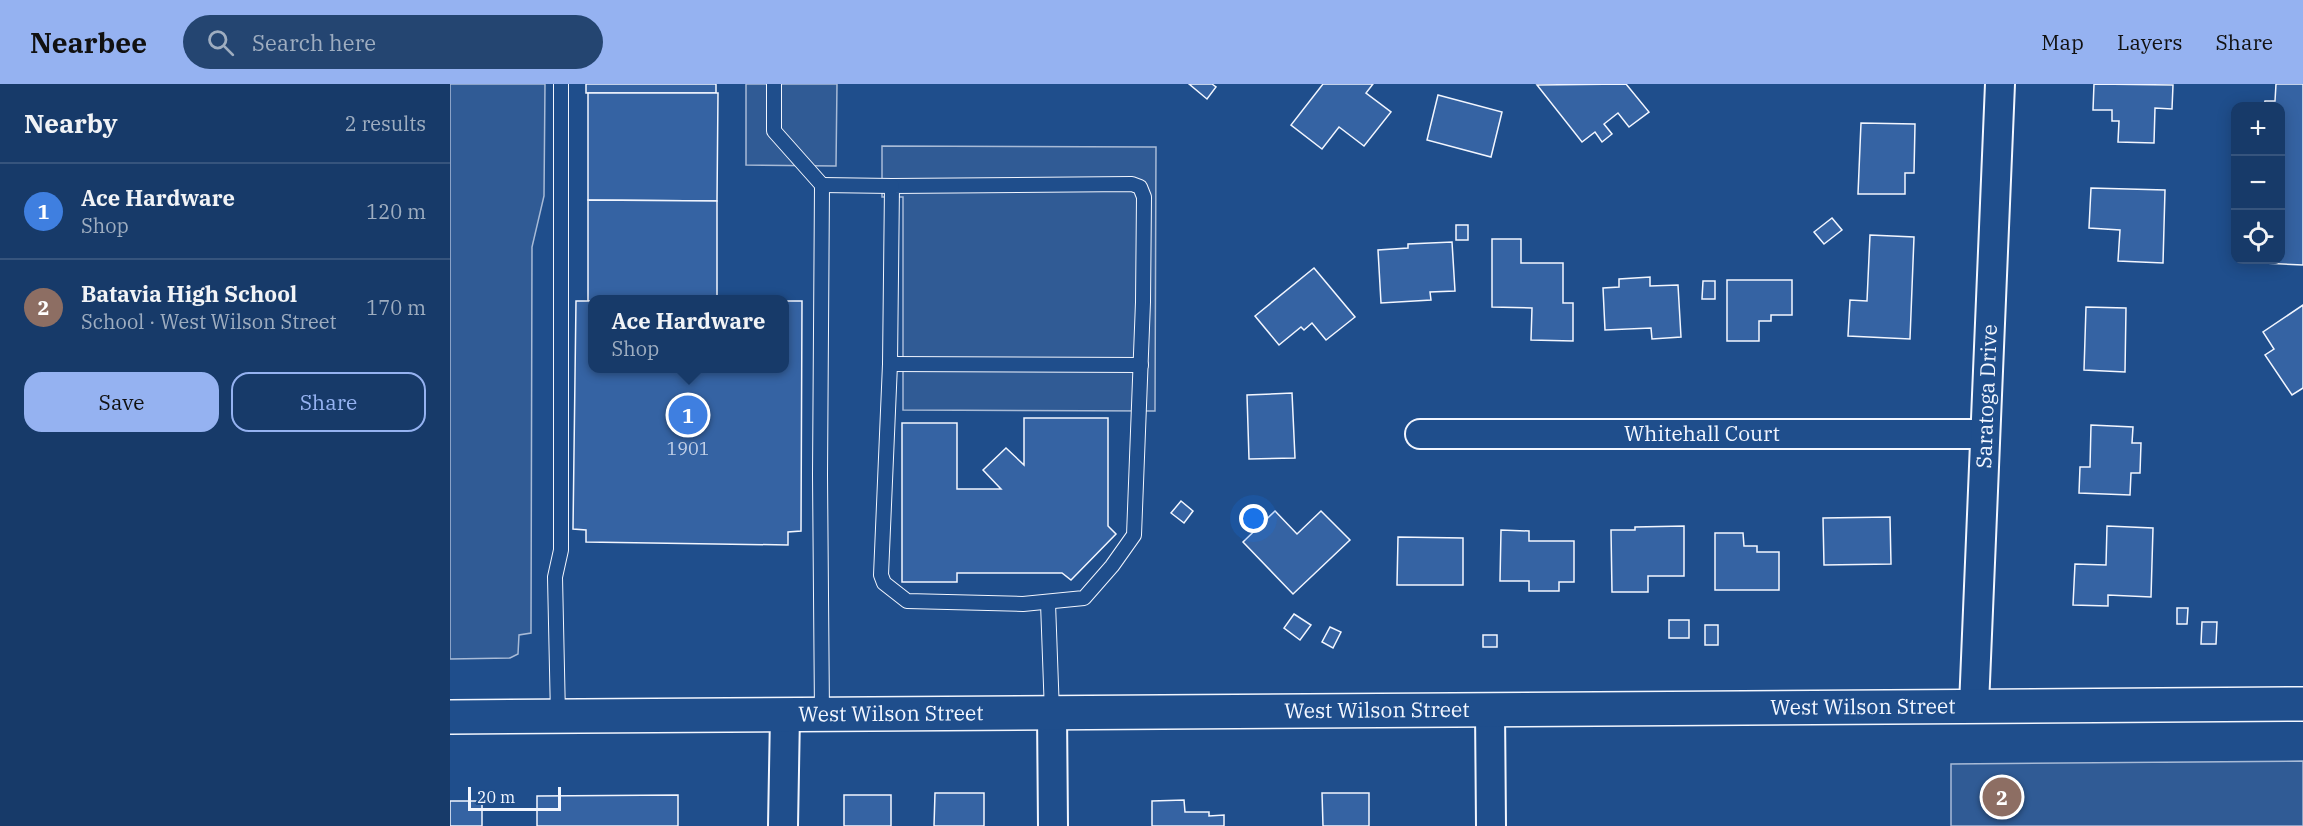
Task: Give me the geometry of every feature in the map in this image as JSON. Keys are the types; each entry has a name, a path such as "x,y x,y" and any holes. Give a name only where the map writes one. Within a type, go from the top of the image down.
{"main road":[{"name":"West Wilson Street","path":"450,717 2303,704"}],"street":[{"name":"Saratoga Drive","path":"1974,706 2000,84"},
{"name":"Whitehall Court","path":"1420,434 1984,434"},
{"path":"1490,710 1491,826"},
{"path":"1052,713 1053,826"},
{"path":"783,826 785,715"}],"lane":[{"path":"558,717 555,577 561,550 561,84"},
{"path":"774,84 774,131 822,185 820,486 822,714"},
{"path":"822,185 1132,184 1140,187 1144,197 1141,365 1134,535 1112,566 1083,598 1048,603 907,601 885,583 881,575 890,364 892,186"},
{"path":"890,364 1141,365"},
{"path":"1048,603 1052,713"}],"shaded area":[{"path":"450,84 545,84 544,196 532,247 531,633 519,635 518,654 510,658 450,659"},
{"path":"746,84 837,84 836,166 746,165"},
{"path":"882,146 1156,147 1155,411 903,410 903,197 882,197"},
{"path":"2303,761 2303,826 1951,826 1951,764"}],"building":[{"path":"586,84 716,84 716,93 586,93"},
{"path":"1189,84 1212,84 1216,87 1207,99"},
{"path":"1323,84 1373,84 1366,93 1391,112 1364,146 1339,127 1322,149 1291,125"},
{"path":"1626,84 1649,112 1629,127 1618,113 1604,124 1612,134 1602,142 1595,132 1582,142 1537,85"},
{"path":"2094,84 2173,85 2172,109 2155,108 2154,143 2118,142 2119,121 2112,121 2112,110 2093,110"},
{"path":"2276,84 2303,84 2303,265 2284,264 2285,102 2265,102 2275,101"},
{"path":"588,93 718,93 717,201 588,200"},
{"path":"1438,95 1502,112 1491,157 1427,140"},
{"path":"1861,123 1915,124 1914,173 1905,173 1905,194 1858,194"},
{"path":"2091,188 2165,190 2163,263 2118,261 2120,230 2089,228"},
{"path":"588,200 717,201 717,295 588,295"},
{"path":"1832,218 1842,230 1824,244 1814,232"},
{"path":"1456,225 1468,225 1468,240 1456,240"},
{"path":"1870,235 1914,237 1910,339 1848,336 1850,300 1867,301"},
{"path":"1492,239 1521,239 1521,263 1563,263 1563,303 1573,303 1573,341 1531,340 1532,308 1492,307"},
{"path":"1452,242 1455,291 1430,292 1431,300 1381,303 1378,250 1408,248 1408,244"},
{"path":"1314,268 1355,317 1326,340 1312,323 1304,330 1301,327 1279,345 1255,316"},
{"path":"1650,277 1650,286 1678,285 1681,337 1652,339 1651,328 1605,330 1603,288 1619,287 1619,279"},
{"path":"1727,280 1792,280 1792,315 1771,315 1771,321 1759,321 1759,341 1727,341"},
{"path":"1703,281 1715,281 1715,299 1702,299"},
{"path":"576,301 588,301 588,373 789,373 789,301 802,301 801,531 788,532 788,545 586,542 586,530 573,529"},
{"path":"2303,305 2303,388 2292,395 2265,355 2274,349 2263,332"},
{"path":"2086,307 2126,308 2125,372 2084,370"},
{"path":"1292,393 1295,458 1249,459 1247,395"},
{"path":"1024,418 1108,418 1108,526 1116,534 1071,580 1062,573 957,573 957,582 902,582 902,423 957,423 957,489 1001,489 983,470 1006,448 1024,465"},
{"path":"2091,425 2133,427 2132,443 2141,443 2140,473 2131,473 2130,495 2079,493 2080,467 2090,467"},
{"path":"1181,501 1193,511 1184,523 1171,513"},
{"path":"1275,511 1297,534 1321,511 1350,540 1293,594 1243,542"},
{"path":"1890,517 1891,564 1824,565 1823,518"},
{"path":"1684,526 1684,576 1648,576 1648,592 1612,592 1611,530"},
{"path":"2107,526 2153,528 2151,597 2108,595 2108,606 2073,605 2075,564 2106,565"},
{"path":"1501,530 1529,531 1529,541 1574,541 1574,582 1559,582 1559,591 1529,591 1529,581 1500,581"},
{"path":"1715,533 1743,533 1744,546 1757,546 1757,552 1779,552 1779,590 1715,590"},
{"path":"1398,537 1463,538 1463,585 1397,585"},
{"path":"2177,608 2188,608 2187,624 2177,624"},
{"path":"1294,614 1311,625 1300,640 1284,628"},
{"path":"1669,620 1689,620 1689,638 1669,638"},
{"path":"2202,622 2217,622 2216,644 2201,644"},
{"path":"1705,625 1718,625 1718,645 1705,645"},
{"path":"1330,627 1341,632 1333,648 1322,642"},
{"path":"1483,635 1497,635 1497,647 1483,647"},
{"path":"935,793 984,793 984,826 934,826"},
{"path":"1322,793 1369,793 1369,826 1323,826"},
{"path":"678,795 678,826 537,826 537,796"},
{"path":"844,795 891,795 891,826 844,826"},
{"path":"1184,800 1185,812 1209,812 1209,816 1224,815 1224,826 1152,826 1152,801"},
{"path":"450,801 482,801 482,826 450,826"}],"place":[{"name":"Ace Hardware","path":"688,415"},
{"name":"Batavia High School","path":"2002,797"}]}
